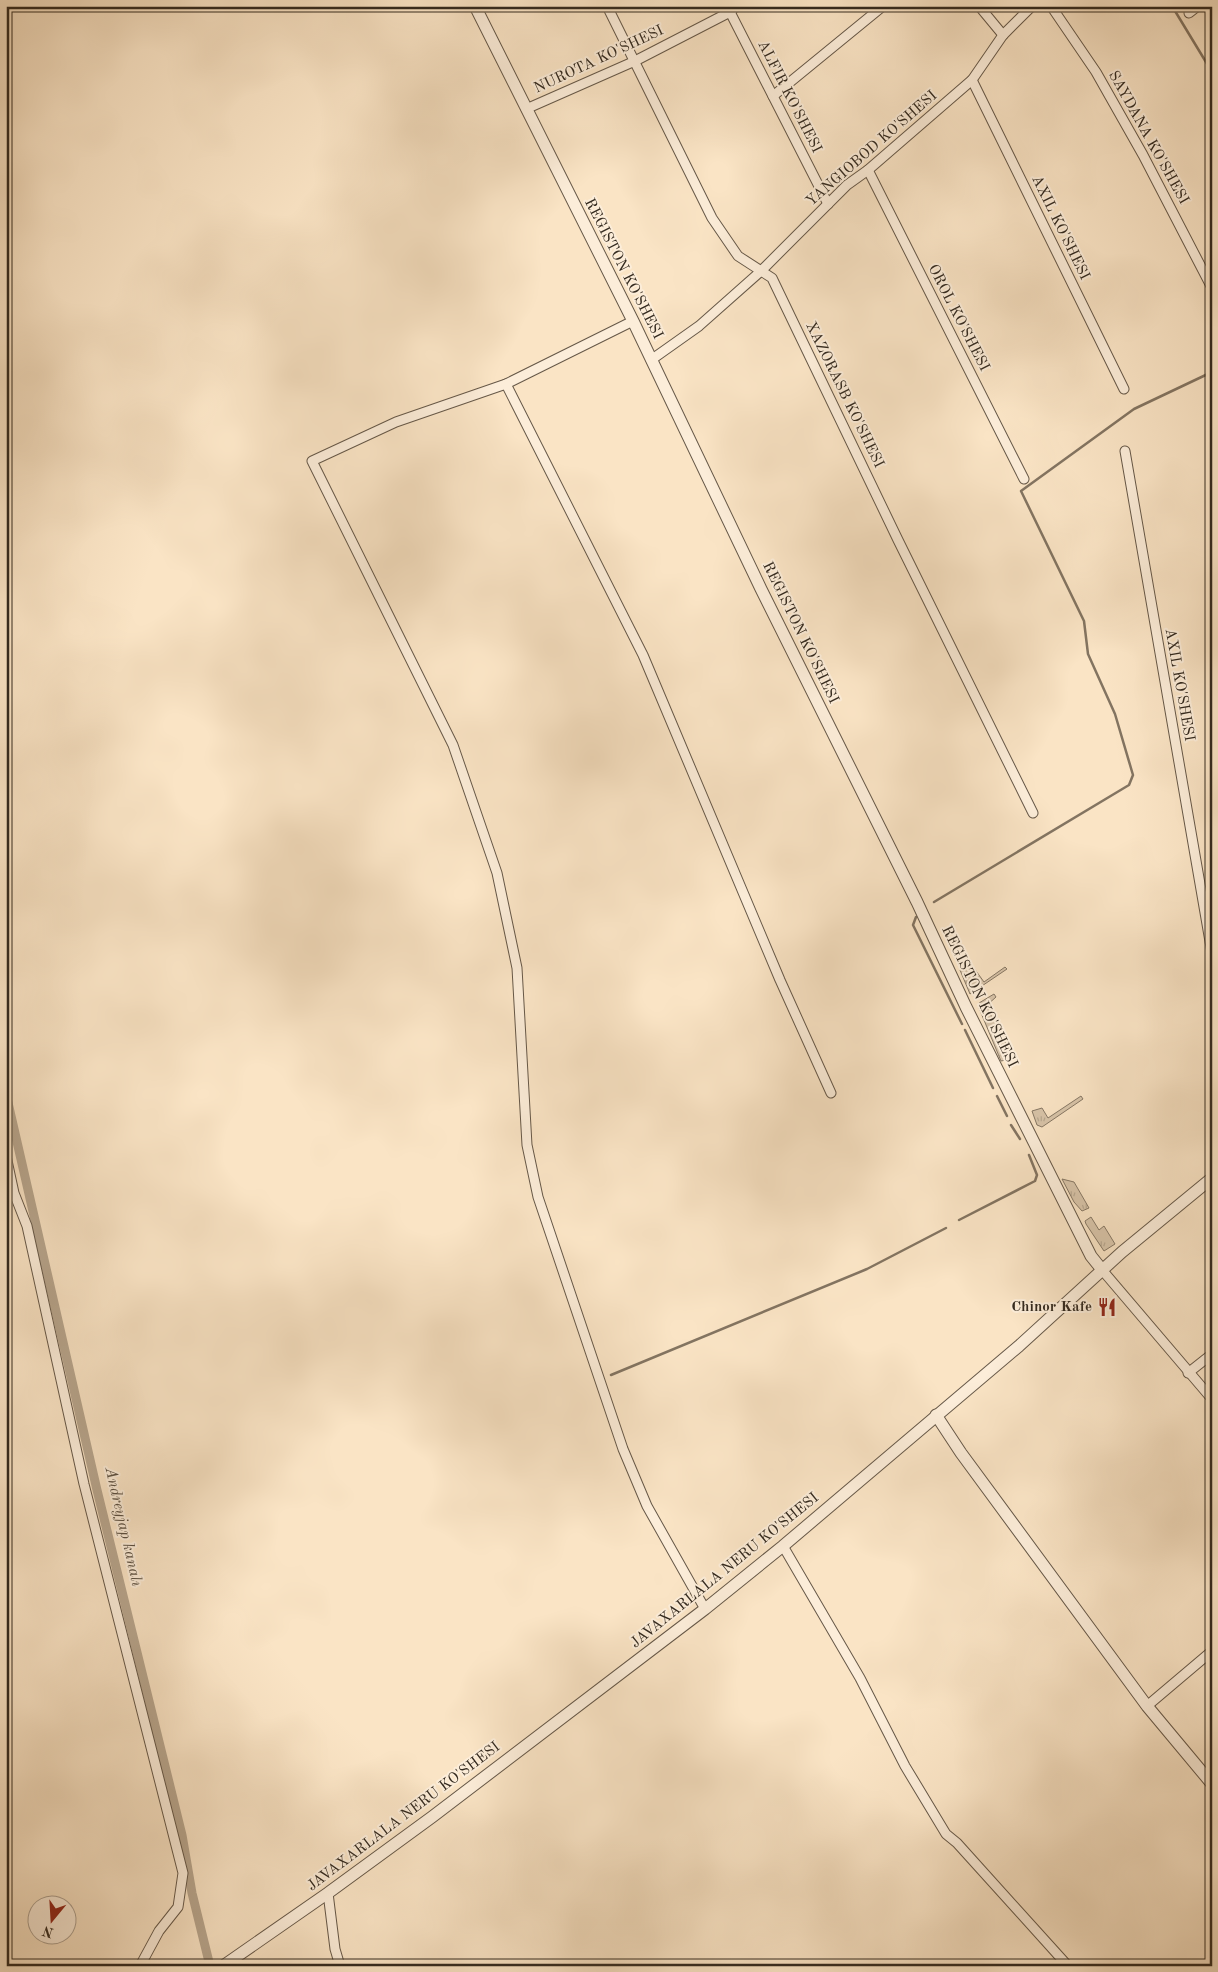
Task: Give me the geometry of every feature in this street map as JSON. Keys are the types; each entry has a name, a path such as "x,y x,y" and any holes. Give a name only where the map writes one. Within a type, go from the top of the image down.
{"street":[{"name":"REGISTON KO'SHESI","path":"476,6 633,321 761,590 917,902 971,1016 1091,1256 1103,1271"},
{"name":"XAZORASB KO'SHESI","path":"607,6 712,218 738,256 772,278 902,548 1033,813"},
{"name":"ALFIR KO'SHESI","path":"722,6 733,9 773,96 828,204"},
{"path":"773,96 883,6"},
{"path":"979,6 1003,35"},
{"name":"YANGIOBOD KO'SHESI","path":"651,360 699,326 761,271 847,185 868,170 972,80 1003,35 1032,6"},
{"name":"SAYDANA KO'SHESI","path":"1051,6 1096,72 1143,155 1212,288"},
{"path":"1189,12 1198,6"},
{"name":"NUROTA KO'SHESI","path":"526,109 634,61 733,9"},
{"name":"AXIL KO'SHESI","path":"972,80 1124,389"},
{"name":"OROL KO'SHESI","path":"868,170 1024,479"},
{"path":"633,321 506,384 396,422 312,461 452,745 497,873 517,968 527,1146 538,1197 623,1449 647,1506 705,1609"},
{"path":"506,384 643,654 780,980 831,1093"},
{"name":"AXIL KO'SHESI","path":"1125,451 1212,953"},
{"path":"6,1156 14,1193 27,1226 84,1484 183,1873 178,1907 159,1930 140,1966"},
{"name":"JAVAXARLALA NERU KO'SHESI","path":"223,1966 328,1893 432,1817 705,1609 784,1546 1019,1346 1122,1252 1212,1178"},
{"path":"1103,1271 1212,1399"},
{"path":"1188,1372 1212,1354"},
{"path":"936,1415 961,1453 1147,1706 1212,1784"},
{"path":"784,1546 860,1678 905,1766 946,1834 957,1843 1068,1966"},
{"path":"1147,1706 1212,1651"},
{"path":"328,1893 335,1949 340,1966"}],"green space":[{"path":"971,964 984,982 1005,967 1007,969 970,994 960,970"},
{"path":"994,994 996,997 986,1006 1011,1053 1006,1060 1001,1061 979,1008 979,1003"},
{"path":"1081,1096 1083,1099 1042,1127 1037,1125 1032,1111 1042,1108 1048,1118"},
{"path":"1062,1179 1074,1182 1089,1208 1082,1211 1074,1202"},
{"path":"1091,1217 1099,1230 1104,1226 1115,1244 1104,1251 1086,1224 1085,1221"}],"waterway":[{"path":"1172,6 1212,72"},
{"path":"934,902 1129,785 1133,775 1115,714 1088,654 1084,621 1021,491 1134,409 1212,372"},
{"path":"916,917 913,925 962,1024"},
{"path":"965,1030 993,1088"},
{"name":"Andreyjap kanalı","path":"6,1094 97,1490 182,1835 192,1893 210,1966"},
{"path":"997,1096 1007,1116"},
{"path":"1011,1125 1020,1139"},
{"path":"959,1220 1035,1181 1037,1175 1029,1155"},
{"path":"611,1375 867,1269 946,1228"}],"place":[{"name":"Chinor Kafe","path":"1107,1307"}]}
